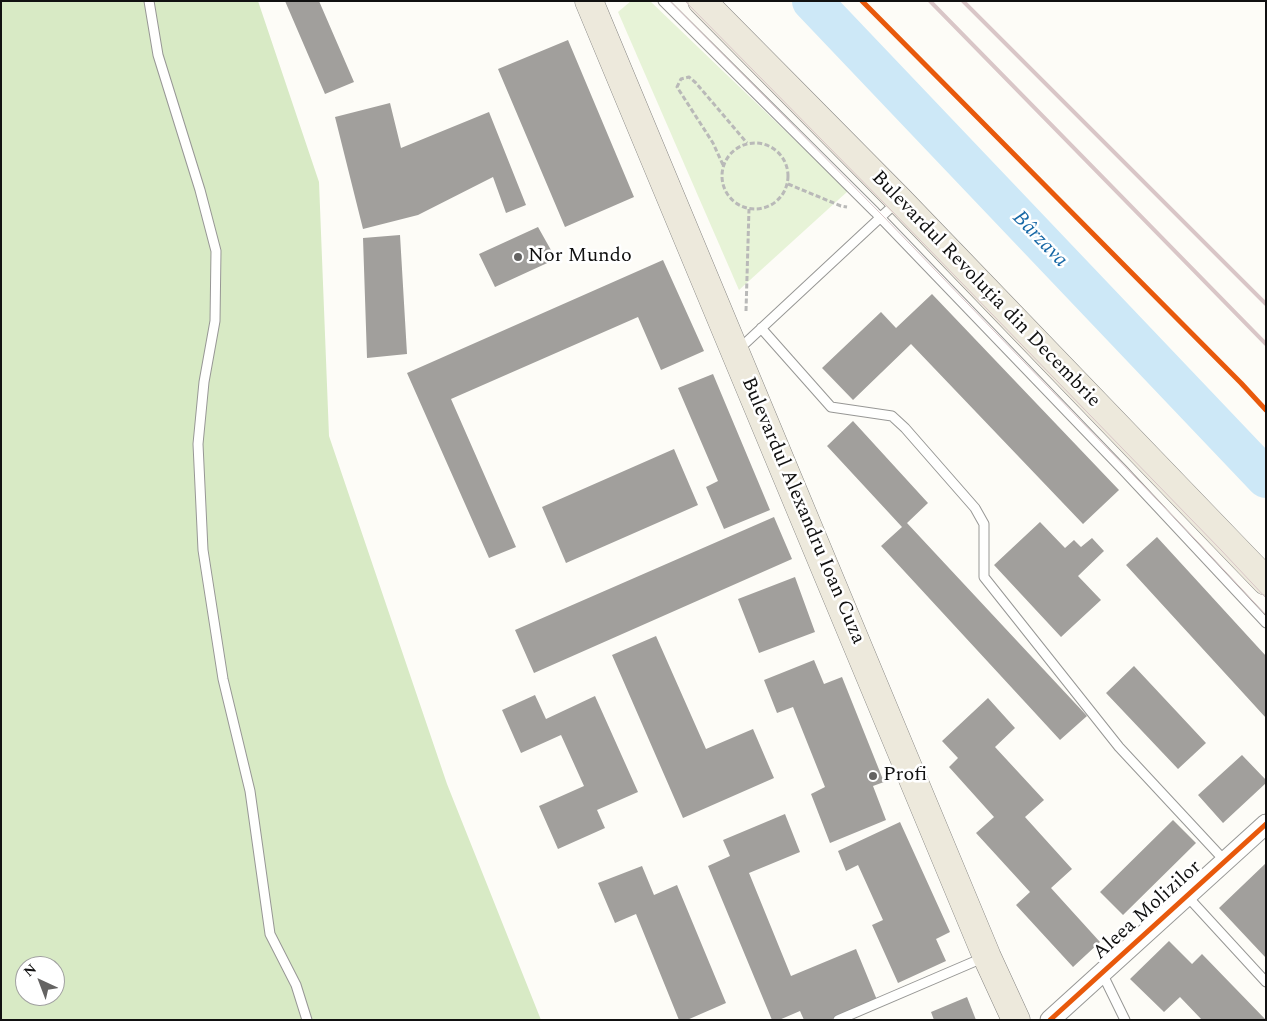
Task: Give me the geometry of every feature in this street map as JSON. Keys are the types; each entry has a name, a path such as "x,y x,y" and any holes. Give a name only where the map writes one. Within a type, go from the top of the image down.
{"main road":[{"name":"Bulevardul Alexandru Ioan Cuza","path":"589,1 740,347 987,957 1016,1020"},
{"name":"Bulevardul Revoluția din Decembrie","path":"702,1 890,209 1266,581"}],"street":[{"name":"Aleea Molizilor","path":"1050,1020 1266,824"}],"lane":[{"path":"149,1 158,55 200,190 216,251 215,322 204,382 198,444 203,550 223,679 250,791 270,934 296,985 307,1020"},
{"path":"663,1 890,209 1150,499 1266,623"},
{"path":"740,347 890,209"},
{"name":"Aleea Molizilor","path":"761,328 831,407 892,416 976,508 984,524 984,577 1119,747 1226,861"},
{"path":"1187,896 1266,982"},
{"path":"838,1020 987,957"},
{"path":"1102,973 1125,1020"}],"path":[{"path":"723,165 714,143 677,87 681,79 689,77 696,83 747,143"},
{"path":"747,143 764,144 779,152 786,162 788,184 782,195 773,204 761,209 749,209 738,205 723,188 721,176 723,165 728,155 747,143"},
{"path":"788,184 841,206 849,207"},
{"path":"740,347 749,209"}],"green space":[{"path":"1,1 258,1 319,182 329,436 447,784 541,1020 1,1020"},
{"path":"631,1 650,1 848,191 739,290 618,12"}],"building":[{"path":"285,1 319,1 354,82 325,94"},
{"path":"568,40 634,197 565,227 498,69"},
{"path":"390,103 401,148 489,112 526,205 506,213 493,177 418,215 363,229 335,117"},
{"name":"Nor Mundo","path":"538,227 556,259 495,287 479,254"},
{"path":"400,235 407,354 367,358 363,238"},
{"path":"663,260 704,351 661,370 638,317 451,399 516,547 489,558 407,373"},
{"path":"932,294 1119,490 1083,524 911,344 853,400 822,368 881,312 896,328"},
{"path":"713,374 770,510 724,529 706,487 718,481 678,388"},
{"path":"853,421 928,503 907,523 1087,716 1060,740 881,546 902,527 827,446"},
{"path":"674,449 698,505 566,563 542,507"},
{"path":"774,517 792,559 534,673 515,630"},
{"path":"1040,522 1065,548 1074,540 1081,547 1092,538 1104,551 1078,576 1101,600 1061,637 994,565"},
{"path":"1157,537 1266,656 1266,718 1126,565"},
{"path":"795,577 815,632 759,653 738,599"},
{"path":"656,636 706,749 753,729 774,778 683,818 612,655"},
{"path":"814,660 824,684 842,677 884,782 873,786 886,820 830,843 811,794 825,787 793,707 777,713 764,680"},
{"path":"1134,666 1206,743 1178,769 1106,693"},
{"path":"535,695 546,719 595,696 638,792 597,810 605,828 558,849 539,806 584,786 561,735 521,753 502,710"},
{"path":"988,698 1015,728 995,747 1044,800 1025,817 1072,869 1051,888 1100,942 1073,967 1016,905 1030,892 976,833 994,817 949,767 958,758 942,741"},
{"path":"1242,755 1266,780 1266,783 1223,823 1198,795"},
{"path":"785,814 800,852 749,873 791,976 856,949 877,1000 830,1020 804,1020 800,1011 779,1020 772,1020 708,866 730,856 723,840"},
{"path":"1173,820 1196,843 1123,915 1100,892"},
{"path":"900,822 950,932 936,939 946,961 898,983 872,925 883,920 858,865 846,871 838,851"},
{"path":"1266,863 1266,958 1219,908"},
{"path":"642,866 654,895 677,885 726,1003 687,1020 679,1020 636,914 615,923 598,883"},
{"path":"1169,941 1192,964 1202,954 1266,1020 1202,1020 1180,997 1164,1012 1130,979"},
{"path":"967,997 976,1020 934,1020 931,1012"}],"waterway":[{"name":"Bârzava","path":"812,1 1266,478"}],"tram line":[{"path":"670,1 883,216 1266,615"},
{"path":"685,1 890,209 1266,598"}],"railway":[{"path":"930,1 1266,344"},
{"path":"963,1 1266,304"}],"cycle path":[{"path":"862,1 1266,410"},
{"path":"1050,1020 1266,824"}],"place":[{"name":"Nor Mundo","path":"518,257"},
{"name":"Profi","path":"873,776"}]}
